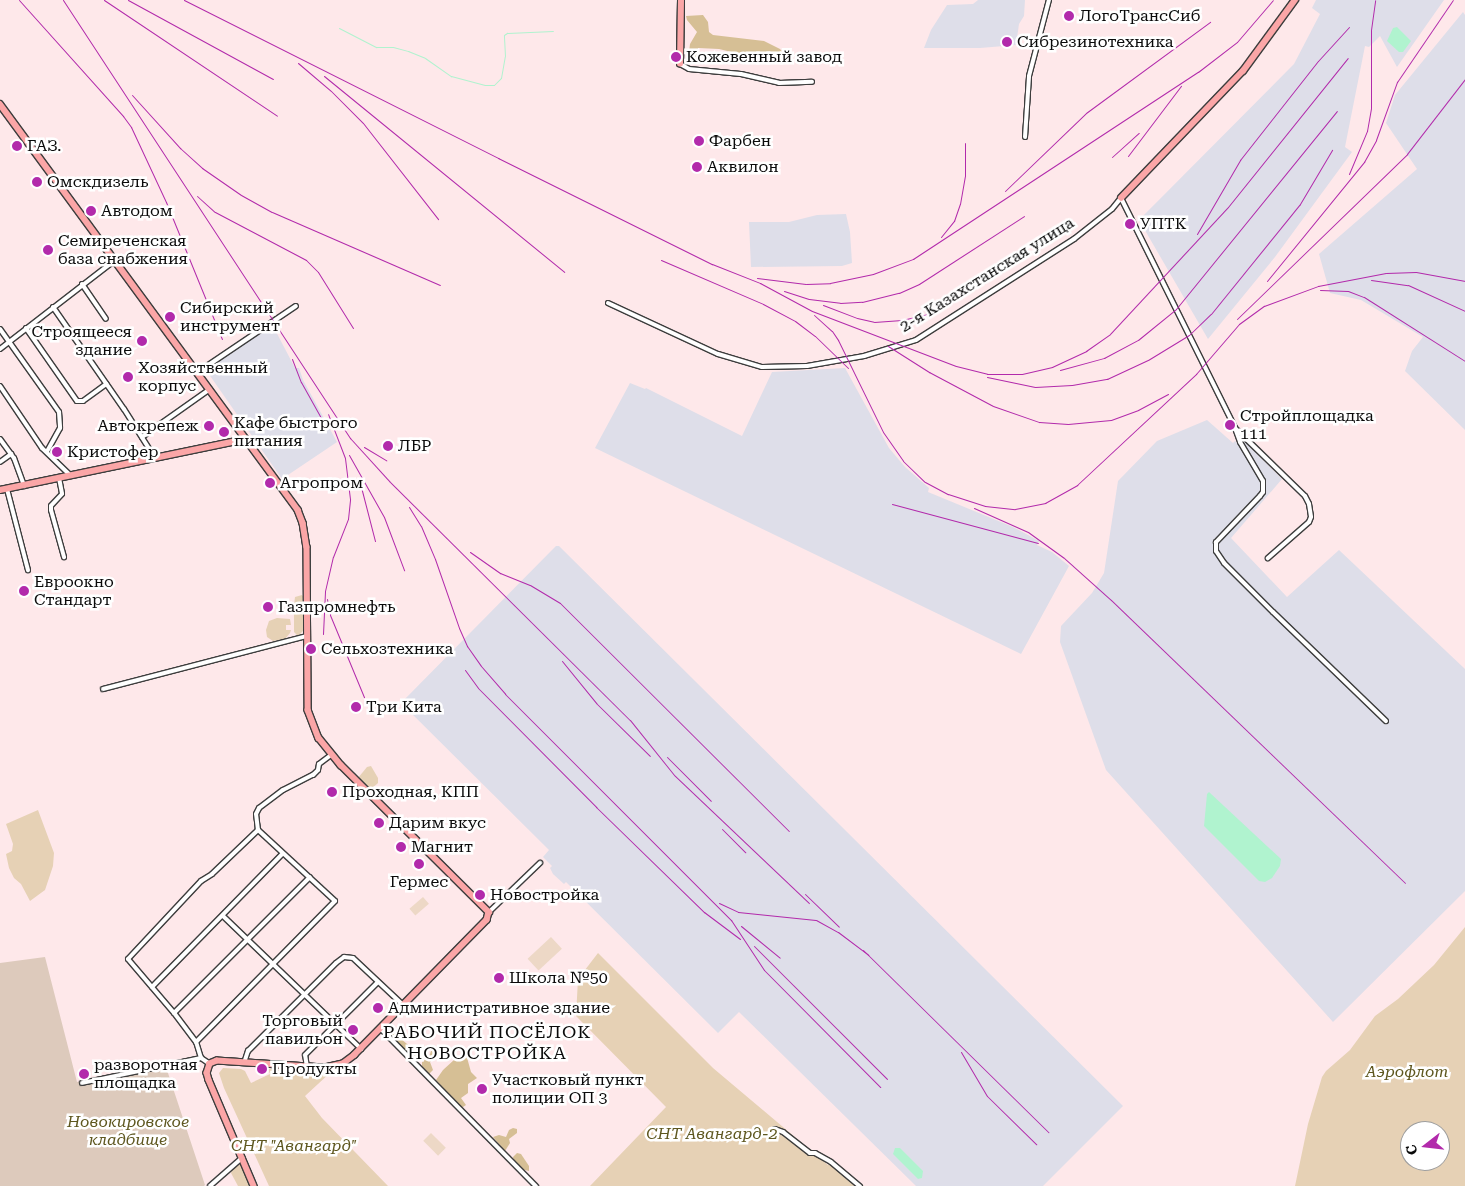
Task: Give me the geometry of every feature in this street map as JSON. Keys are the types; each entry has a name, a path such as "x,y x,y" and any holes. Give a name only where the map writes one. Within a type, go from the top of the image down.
{"street":[{"path":"681,0 680,64 689,69 741,74 779,82 812,82"},
{"path":"1025,137 1029,76 1049,0"},
{"name":"2-я Казахстанская улица","path":"608,304 718,354 762,367 806,366 864,356 916,340 1074,239 1112,209 1243,71 1295,0"},
{"path":"0,104 298,510 303,524 307,547 306,636 308,710 314,730 331,755 489,912"},
{"path":"1121,198 1235,428 1240,442 1259,473 1264,486 1263,492 1254,503 1216,542 1219,556 1273,612 1386,721"},
{"path":"0,349 115,260"},
{"path":"82,284 106,318"},
{"path":"198,372 296,306"},
{"path":"53,307 155,458"},
{"path":"26,328 77,401 83,401 106,384"},
{"path":"0,329 58,412 60,428 46,452"},
{"path":"0,386 46,452 71,476"},
{"path":"142,437 210,389"},
{"path":"1235,428 1305,496 1310,504 1311,517 1309,522 1268,558"},
{"path":"0,439 11,454 24,486"},
{"path":"0,490 246,439"},
{"path":"0,462 11,454"},
{"path":"59,478 62,494 51,506 51,510 64,557"},
{"path":"7,489 28,570"},
{"path":"103,689 306,636"},
{"path":"196,1042 335,901 258,830 256,814 260,808 283,790 313,775 318,770 319,764 331,755"},
{"path":"210,1064 202,1058 196,1042 174,1013 128,959 200,881 212,874 258,830"},
{"path":"152,987 283,853"},
{"path":"210,1064 217,1061 324,1068 342,1064 361,1049 487,920 489,912 540,863"},
{"path":"174,1013 310,877"},
{"path":"223,916 361,1049"},
{"path":"244,1063 248,1051 336,962 349,956 404,1005"},
{"path":"307,1067 305,1055 378,982"},
{"path":"380,1029 536,1186"},
{"path":"82,1083 202,1058"},
{"path":"210,1064 209,1080 254,1186"},
{"path":"775,1129 783,1132 810,1153 815,1153 831,1162 843,1173 856,1180 860,1186"},
{"path":"210,1186 242,1158"}],"shaded area":[{"path":"978,0 1025,0 1024,16 1019,24 1016,45 980,48 924,48 931,30 947,5 973,4"},
{"path":"1316,0 1444,0 1397,67 1380,36 1369,47 1365,46 1345,147 1352,152 1275,257 1208,339 1139,220 1294,64 1320,14 1312,8"},
{"path":"1463,12 1465,15 1465,430 1405,371 1412,351 1423,337 1361,300 1330,293 1319,254 1417,169 1386,123 1395,95"},
{"path":"703,15 708,22 709,32 713,35 764,41 780,49 786,56 752,57 719,49 698,48 698,58 694,58 689,52 690,44 697,32 686,16"},
{"path":"1397,27 1411,41 1403,52 1399,52 1387,41 1393,28"},
{"path":"846,214 850,232 852,263 842,266 751,267 749,222 789,222 817,215"},
{"path":"272,324 295,368 299,368 303,380 337,442 282,479 206,370"},
{"path":"845,368 889,448 905,467 929,488 928,492 1013,527 1039,541 1037,545 1052,552 1069,566 1021,654 595,448 630,383 646,388 742,436 772,372"},
{"path":"1207,420 1233,443 1235,441 1238,444 1242,439 1282,479 1231,538 1287,597 1339,550 1465,669 1465,891 1333,1022 1106,770 1060,642 1061,626 1092,593 1104,573 1118,481 1157,441"},
{"path":"556,546 559,546 1123,1106 1043,1186 916,1186 739,1012 718,1033 566,882 564,884 553,874 550,868 552,866 543,857 549,850 401,703"},
{"path":"1209,792 1281,859 1280,866 1272,878 1265,882 1259,881 1204,826 1207,794"},
{"path":"423,897 429,904 415,916 409,909"},
{"path":"551,937 562,949 539,971 528,959"},
{"path":"388,1028 413,1049 421,1050 427,1045 429,1048 422,1057 415,1059 388,1033"},
{"path":"441,1045 445,1049 430,1062 433,1070 429,1074 422,1066 422,1062 429,1057 431,1051"},
{"path":"463,1052 466,1054 471,1072 477,1078 468,1084 468,1093 461,1098 466,1105 463,1107 459,1106 436,1080 443,1070 460,1057"},
{"path":"517,1129 517,1133 509,1139 510,1143 505,1151 493,1137 499,1135 506,1137 509,1130"},
{"path":"431,1133 446,1148 438,1156 423,1141"},
{"path":"895,1148 900,1148 923,1171 922,1178 918,1179 893,1154"},
{"path":"517,1153 521,1154 529,1166 529,1171 521,1169 514,1161 513,1157"}],"green space":[{"path":"302,595 304,598 304,630 298,636 294,632 294,605 295,597"},
{"path":"277,618 290,619 291,625 286,625 286,630 291,630 285,639 273,641 267,637 266,630 269,621"},
{"path":"371,766 378,778 378,783 370,790 358,778 367,767"},
{"path":"38,810 54,853 53,866 45,890 30,901 21,884 14,878 9,868 6,854 12,851 13,844 6,824"},
{"name":"Аэрофлот","path":"1465,927 1465,1186 1295,1186 1308,1124 1322,1077 1326,1071 1350,1050 1375,1016 1398,999 1434,965"},
{"name":"СНТ Авангард-2","path":"598,953 713,1068 828,1165 831,1162 864,1186 590,1186 666,1107 576,1016 578,979"},
{"name":"Новокировское кладбище","path":"45,957 77,1082 93,1079 95,1083 166,1067 204,1186 0,1186 0,963"},
{"name":"СНТ \"Авангард\"","path":"223,1068 245,1071 251,1083 270,1074 268,1069 331,1072 305,1096 322,1118 388,1186 269,1186 224,1088 219,1073"},
{"path":"240,1164 244,1165 252,1186 238,1186 231,1173 232,1169"}],"waterway":[{"path":"339,28 376,47 393,47 408,51 425,58 451,76 485,85 494,85 501,78 505,56 504,35 507,33 553,31"}],"railway":[{"path":"19,0 131,127 166,202 222,339"},
{"path":"63,0 350,438 390,482 630,720 674,775 809,903"},
{"path":"104,0 277,116"},
{"path":"128,0 273,79"},
{"path":"184,0 712,264 760,283 812,311 956,366 987,374 1022,374 1052,367 1086,351 1110,334 1228,207 1348,58"},
{"path":"757,278 806,284 830,283 873,274 913,259 1198,72 1237,42 1273,0"},
{"path":"1349,174 1367,131 1371,108 1371,30 1375,0"},
{"path":"1267,281 1364,162 1376,140 1397,82 1453,0"},
{"path":"1005,191 1086,113 1210,22"},
{"path":"1197,234 1240,160 1318,61 1349,27"},
{"path":"298,63 331,91 363,123 438,219"},
{"path":"324,76 564,272"},
{"path":"1237,319 1407,154 1465,79"},
{"path":"1128,156 1181,86"},
{"path":"132,95 180,148 202,168 241,195 272,212 440,285"},
{"path":"1060,370 1104,358 1138,340 1176,309 1337,111"},
{"path":"1112,157 1139,133"},
{"path":"941,237 954,221 960,204 965,176 965,143"},
{"path":"987,377 1035,387 1072,385 1107,379 1148,360 1189,335 1211,314 1300,204 1332,150"},
{"path":"197,196 215,212 306,260 318,272 353,328"},
{"path":"784,291 809,299 840,303 862,302 899,293 919,284 1024,216"},
{"path":"661,260 763,304 795,321 815,336 848,368"},
{"path":"814,315 832,331 838,340 883,432 903,461 925,482 948,494 985,506 1015,509 1045,503 1077,485 1196,374 1239,324 1264,306 1318,286 1386,273 1416,272 1465,281"},
{"path":"1371,280 1408,285 1465,311"},
{"path":"1320,290 1348,291 1364,297 1465,361"},
{"path":"823,305 857,318 874,322 902,320 932,313"},
{"path":"888,346 929,372 993,406 1039,422 1068,424 1111,420 1138,410 1168,394"},
{"path":"292,359 301,382 326,427"},
{"path":"323,634 325,591 333,557 348,519 350,499 345,458 328,414"},
{"path":"364,447 386,460"},
{"path":"349,455 384,517 404,570"},
{"path":"360,483 375,541"},
{"path":"892,504 1038,543"},
{"path":"409,507 421,526 435,559 467,646 481,666 505,694 731,920 764,970 880,1087"},
{"path":"974,508 1028,532 1064,558 1111,600 1405,883"},
{"path":"470,552 500,573 530,585 560,603 789,831"},
{"path":"327,599 330,615 364,697"},
{"path":"562,661 597,704 650,756"},
{"path":"465,670 478,688 596,807 704,912 740,939"},
{"path":"667,757 711,801"},
{"path":"722,829 745,852"},
{"path":"805,894 839,927"},
{"path":"719,903 738,912 816,920 838,932 868,955"},
{"path":"741,926 780,958"},
{"path":"754,946 887,1079"},
{"path":"863,950 1048,1132"},
{"path":"961,1052 987,1096 1036,1144"}],"place":[{"name":"ЛогоТрансСиб","path":"1069,16"},
{"name":"Сибрезинотехника","path":"1007,42"},
{"name":"Кожевенный завод","path":"676,57"},
{"name":"Фарбен","path":"699,141"},
{"name":"ГАЗ.","path":"17,146"},
{"name":"Аквилон","path":"697,167"},
{"name":"Омскдизель","path":"37,182"},
{"name":"Автодом","path":"91,211"},
{"name":"УПТК","path":"1130,224"},
{"name":"Семиреченская база снабжения","path":"48,250"},
{"name":"Сибирский инструмент","path":"170,317"},
{"name":"Строящееся здание","path":"142,341"},
{"name":"Хозяйственный корпус","path":"128,377"},
{"name":"Стройплощадка 111","path":"1230,425"},
{"name":"Автокрепеж","path":"209,426"},
{"name":"Кафе быстрого питания","path":"224,432"},
{"name":"ЛБР","path":"388,446"},
{"name":"Кристофер","path":"57,452"},
{"name":"Агропром","path":"270,483"},
{"name":"Евроокно Стандарт","path":"24,591"},
{"name":"Газпромнефть","path":"268,607"},
{"name":"Сельхозтехника","path":"311,649"},
{"name":"Три Кита","path":"356,707"},
{"name":"Проходная, КПП","path":"332,792"},
{"name":"Дарим вкус","path":"379,823"},
{"name":"Магнит","path":"401,847"},
{"name":"Гермес","path":"419,864"},
{"name":"Новостройка","path":"480,895"},
{"name":"Школа №50","path":"499,978"},
{"name":"Административное здание","path":"378,1008"},
{"name":"Торговый павильон","path":"353,1030"},
{"name":"Продукты","path":"262,1069"},
{"name":"разворотная площадка","path":"84,1074"},
{"name":"Участковый пункт полиции ОП 3","path":"482,1089"}],"district":[{"name":"РАБОЧИЙ ПОСЁЛОК НОВОСТРОЙКА","path":"487,1043"}]}
